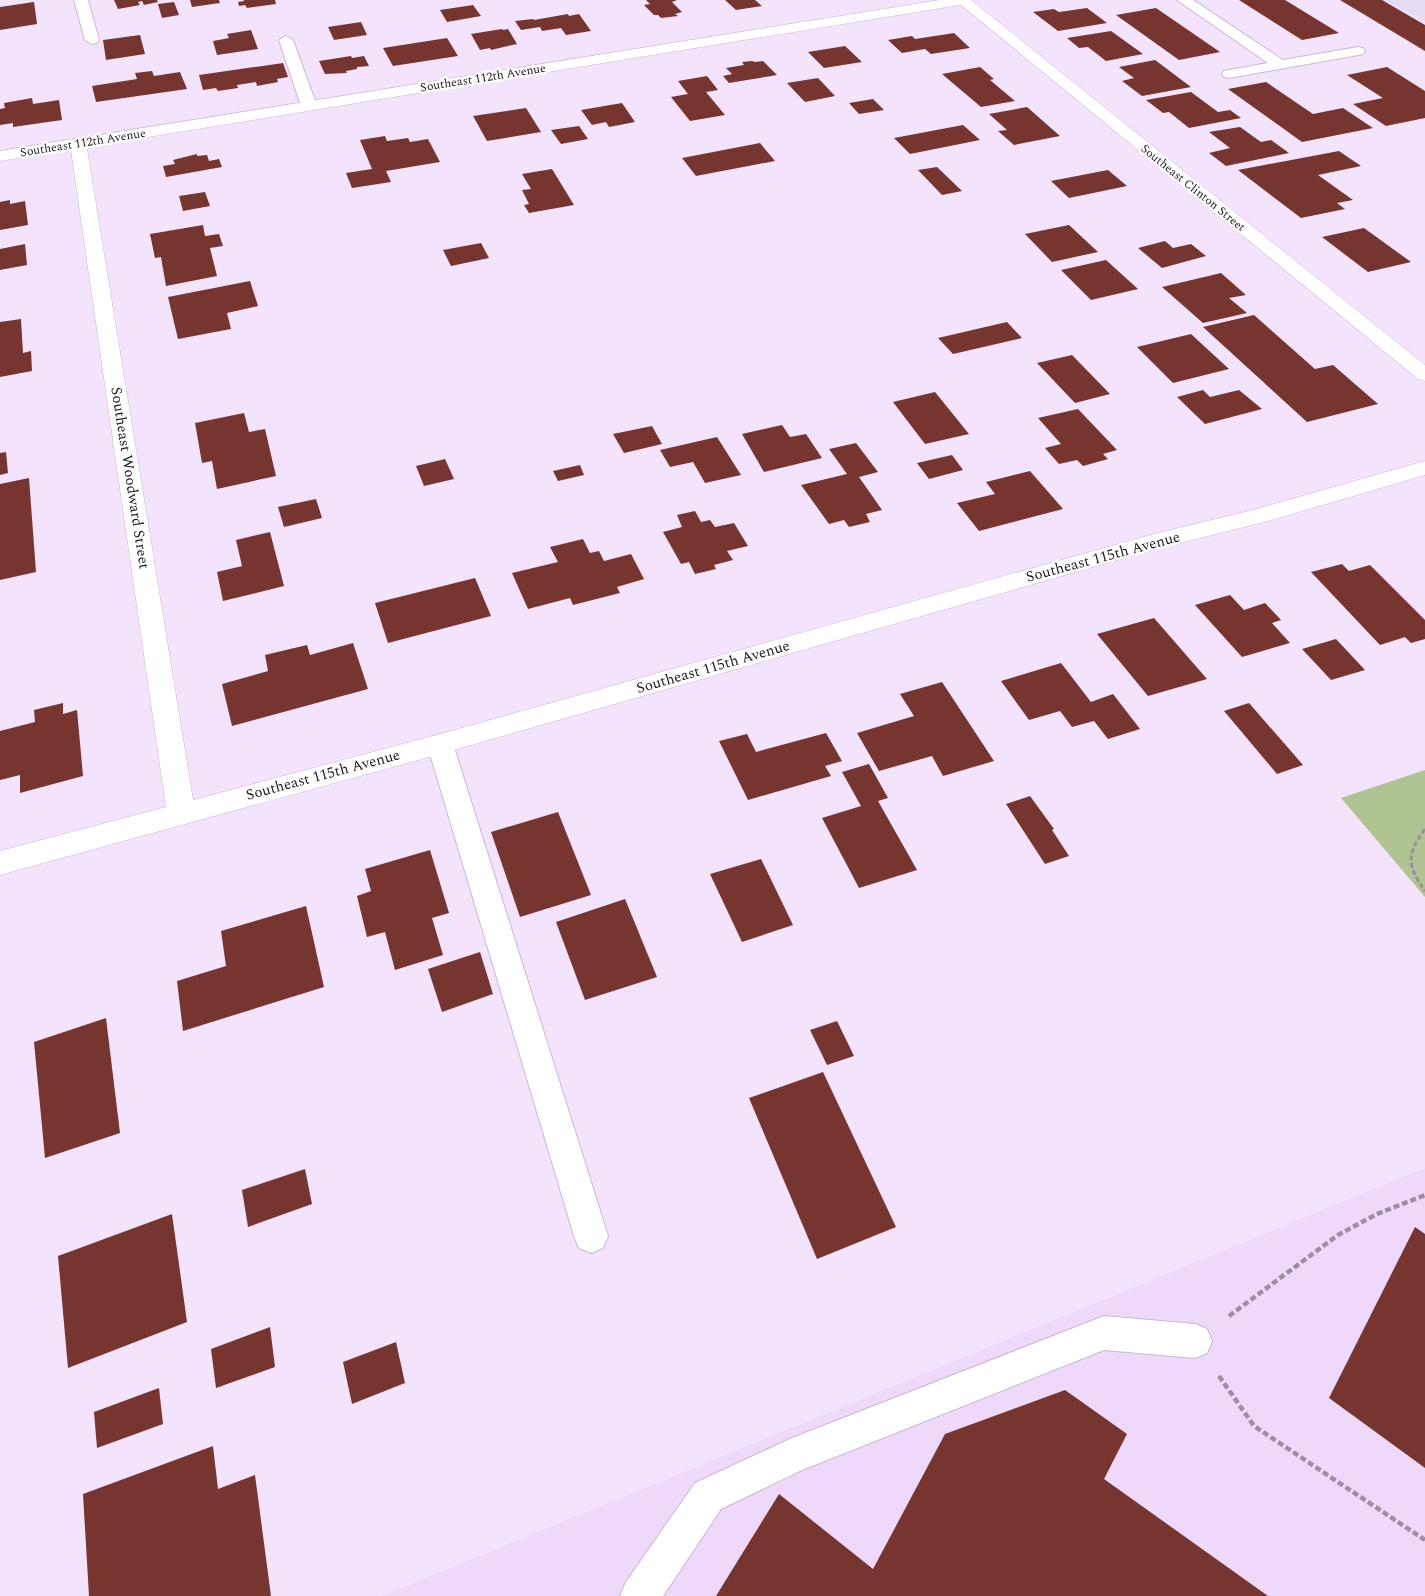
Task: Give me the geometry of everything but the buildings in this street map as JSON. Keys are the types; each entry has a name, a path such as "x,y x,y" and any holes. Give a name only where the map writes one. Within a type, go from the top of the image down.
{"street":[{"name":"Southeast 112th Avenue","path":"0,156 964,0"},
{"name":"Southeast Clinton Street","path":"964,0 1425,375"},
{"name":"Southeast Woodward Street","path":"78,143 181,813"},
{"name":"Southeast 115th Avenue","path":"0,863 440,744 1144,545 1260,516 1425,468"}],"lane":[{"path":"80,0 92,40"},
{"path":"1184,0 1281,65"},
{"path":"286,40 309,106"},
{"path":"1230,74 1358,51"},
{"path":"440,744 590,1236"},
{"path":"640,1596 708,1496 792,1456 1104,1333 1195,1341"}],"path":[{"path":"1425,829 1414,842 1409,857 1417,880 1425,891"},
{"path":"1425,1195 1377,1214 1338,1235 1195,1341 1254,1426 1425,1540"}],"shaded area":[{"path":"1385,0 1425,0 1425,22 1424,22"},
{"path":"1425,1168 1425,1596 382,1596"}],"green space":[{"path":"1425,770 1425,897 1341,798"}]}
